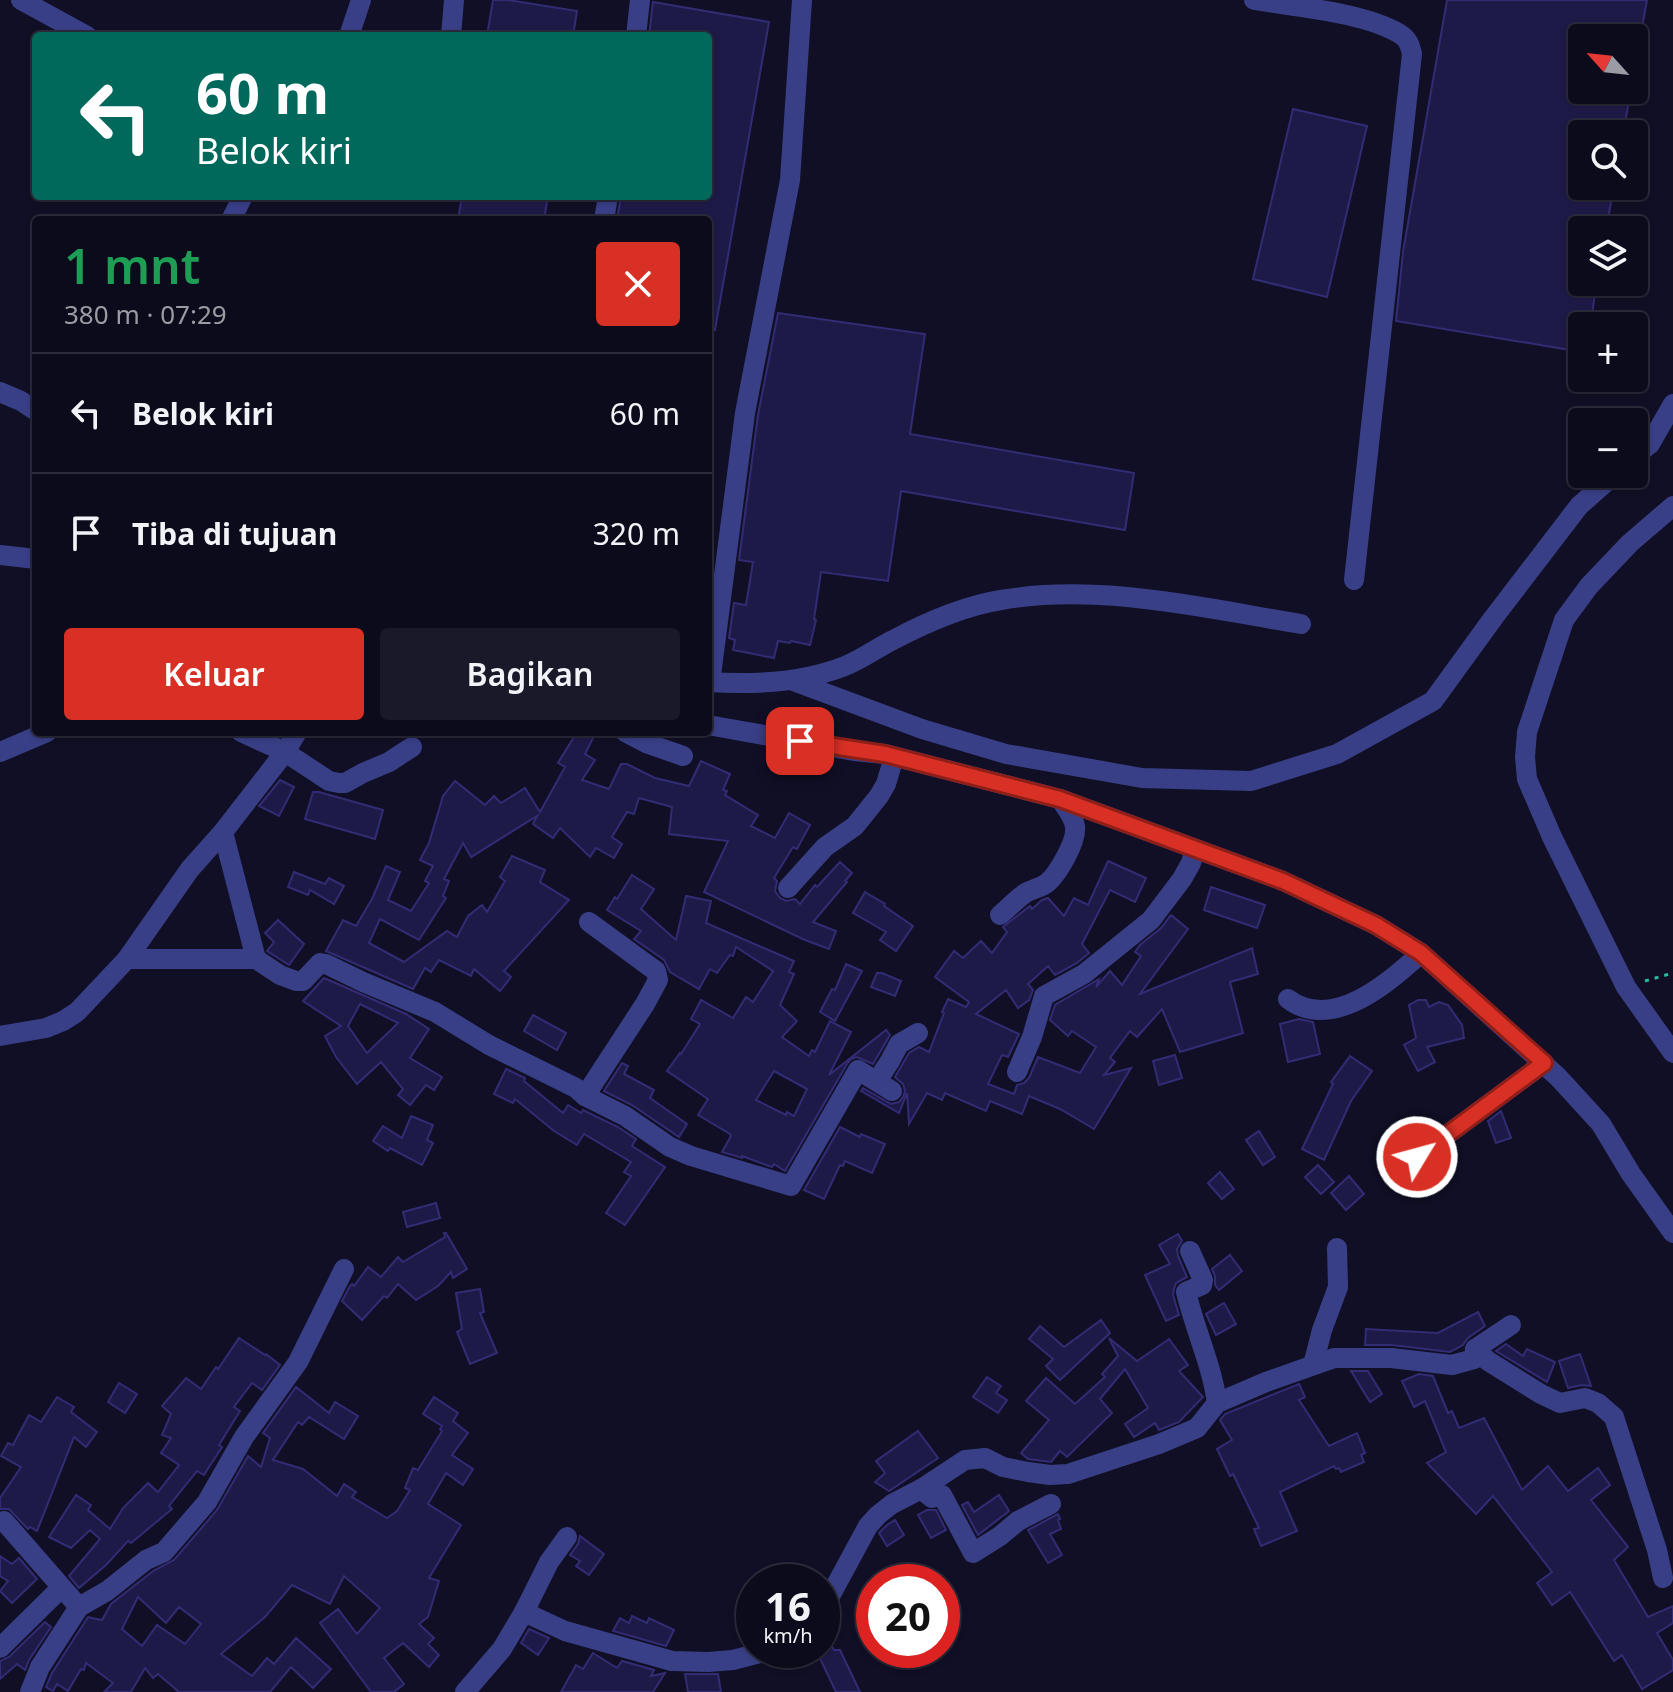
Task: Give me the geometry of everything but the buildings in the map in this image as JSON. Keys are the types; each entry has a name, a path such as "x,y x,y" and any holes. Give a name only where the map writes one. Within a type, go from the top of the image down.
{"street":[{"path":"21,0 80,32"},
{"path":"350,32 361,0"},
{"path":"451,32 454,0"},
{"path":"636,32 640,0"},
{"path":"712,660 745,413 790,180 802,0"},
{"path":"1254,0 1362,18 1401,34 1410,44 1412,54 1354,580"},
{"path":"0,392 32,408"},
{"path":"1648,446 1673,404"},
{"path":"793,681 922,729 1006,754 1142,778 1251,781 1337,754 1433,701 1579,506 1599,488"},
{"path":"1673,506 1619,553 1564,620 1527,732 1525,757 1527,779 1552,837 1626,987 1673,1053"},
{"path":"0,555 32,559"},
{"path":"712,682 793,681 846,666 949,613 1000,600 1064,593 1160,601 1301,624"},
{"path":"712,726 894,757 1060,799 1283,881 1376,925 1421,953 1544,1063 1601,1124 1631,1174 1673,1233"},
{"path":"0,752 38,736"},
{"path":"250,736 285,752 329,781 339,783 389,762 412,747"},
{"path":"0,1036 46,1028 77,1012 127,959 190,869 223,832 295,736"},
{"path":"633,736 683,756"},
{"path":"788,888 825,847 855,826 886,784 894,757"},
{"path":"1000,915 1024,895 1050,880 1065,857 1075,829 1072,817 1060,799"},
{"path":"223,832 256,959"},
{"path":"1017,1072 1032,1037 1044,996 1084,974 1151,920 1182,879 1195,849"},
{"path":"585,1096 658,980 656,971 589,922"},
{"path":"1288,999 1300,1008 1337,1009 1361,999 1395,977 1421,953"},
{"path":"127,959 256,959 280,975 296,981 303,981 320,963 326,964 435,1012 489,1045 625,1116 670,1147 791,1186 858,1070 884,1086 890,1061 899,1044 918,1033"},
{"path":"1417,1157 1544,1063"},
{"path":"1313,1365 1338,1287 1337,1248"},
{"path":"1190,1251 1203,1280 1202,1285 1186,1292 1214,1381 1217,1403"},
{"path":"30,1692 40,1667 79,1607 107,1591 146,1560 164,1552 207,1502 244,1437 298,1362 344,1269"},
{"path":"1475,1349 1511,1325"},
{"path":"840,1578 868,1526 878,1515 965,1460 985,1458 1003,1467 1028,1472 1068,1474 1197,1428 1217,1403 1334,1358 1365,1357 1452,1365 1474,1359 1475,1349"},
{"path":"1475,1349 1497,1367 1541,1394 1560,1403 1585,1398 1598,1403 1614,1417 1657,1550 1663,1578"},
{"path":"921,1489 932,1498 942,1495 973,1553 1018,1521 1051,1504"},
{"path":"4,1521 79,1607"},
{"path":"465,1692 502,1649 549,1562 567,1537"},
{"path":"0,1648 61,1588"},
{"path":"524,1612 565,1631 672,1661 736,1659"}],"path":[{"path":"1626,987 1673,973"}],"route":[{"path":"800,741 885,754 1060,799 1283,881 1376,925 1421,953 1544,1063 1417,1157"}]}
